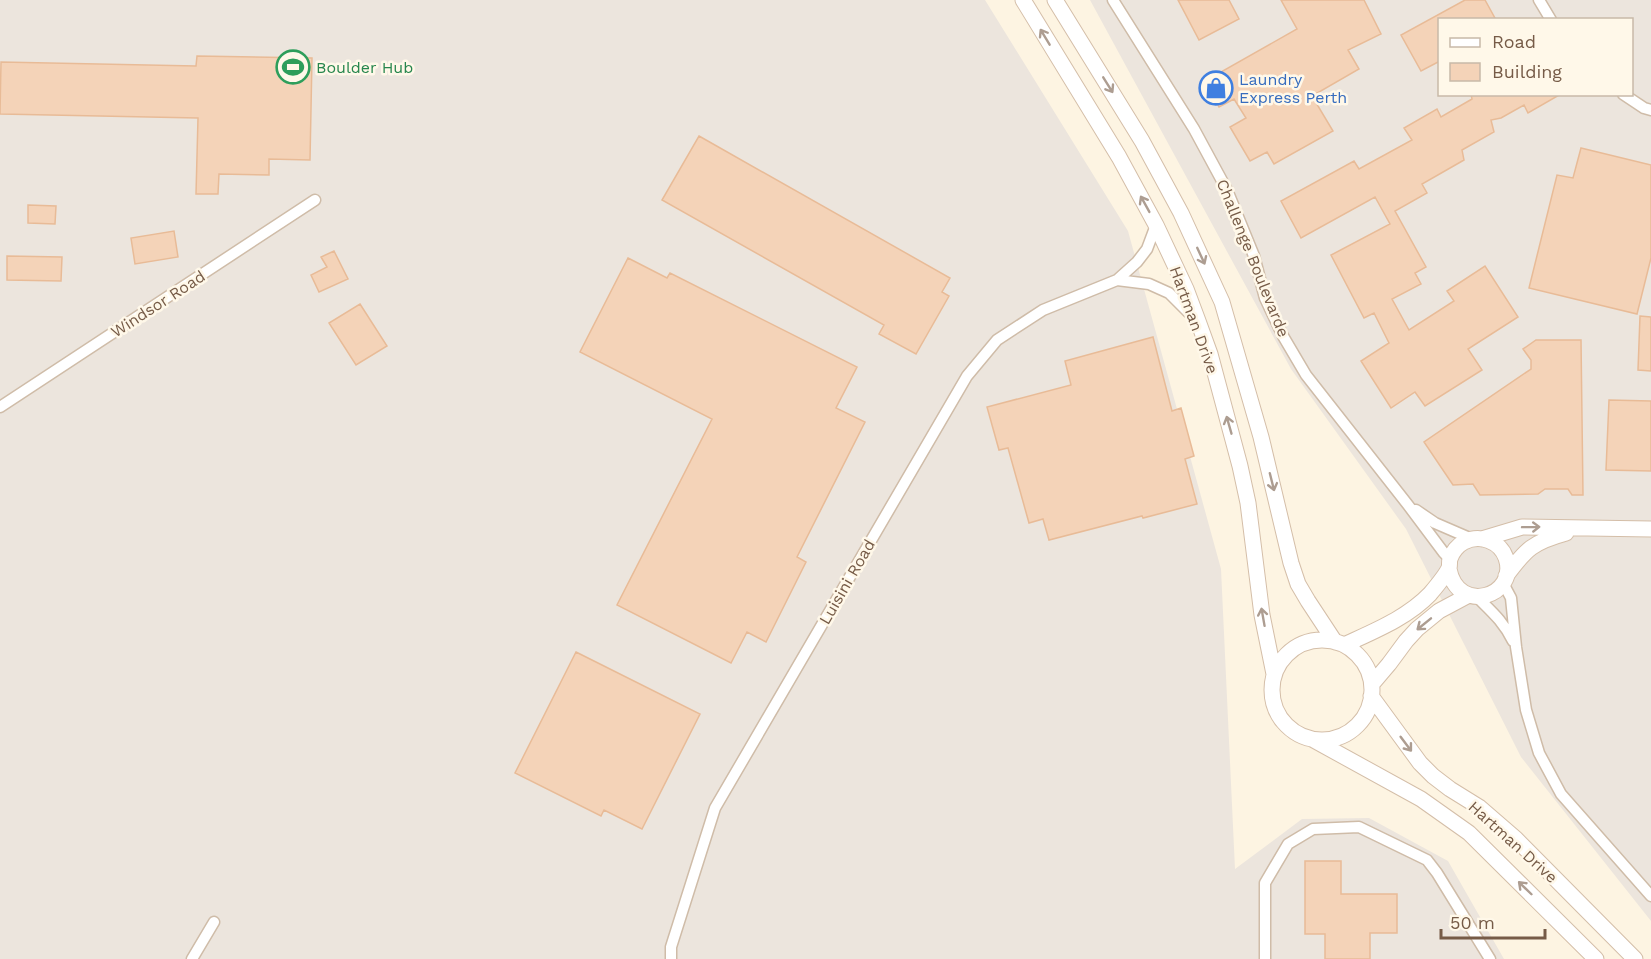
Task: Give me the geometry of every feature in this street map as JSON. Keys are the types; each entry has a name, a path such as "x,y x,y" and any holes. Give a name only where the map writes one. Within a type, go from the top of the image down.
{"main road":[{"name":"Hartman Drive","path":"1023,0 1119,158 1156,225 1186,289 1198,321 1210,354 1248,503 1262,615 1274,674"},
{"name":"Hartman Drive","path":"1055,0 1142,141 1181,213 1222,302 1261,437 1298,584 1339,643"},
{"path":"1339,643 1411,611 1430,593 1449,564 1455,550 1462,543 1521,527 1651,529"},
{"path":"1371,690 1406,641 1439,611 1473,596 1492,594 1524,553 1535,544 1581,528"},
{"path":"1477,539 1490,541 1503,552 1508,568 1504,580"},
{"path":"1449,564 1450,578 1455,585 1461,591 1473,596"},
{"path":"1322,640 1339,643 1357,655 1367,668 1371,690 1367,712 1357,725 1344,735 1328,739 1312,739 1300,735 1290,729 1279,715 1272,698 1274,674 1284,658 1298,646 1310,641 1322,640"},
{"name":"Hartman Drive","path":"1371,690 1420,763 1433,776 1479,807 1516,839 1635,959"},
{"name":"Hartman Drive","path":"1312,739 1403,789 1469,833 1596,959"}],"street":[{"name":"Challenge Boulevarde","path":"1113,0 1194,129 1227,190 1254,256 1265,298 1283,336 1306,375 1408,505 1444,553 1449,564"},
{"path":"1539,0 1550,18"},
{"path":"1626,96 1651,110"},
{"name":"Windsor Road","path":"0,407 315,200"},
{"name":"Luisini Road","path":"671,959 671,947 715,808 967,376 997,340 1043,310 1117,280 1137,262 1147,249 1156,225"},
{"name":"Luisini Road","path":"1117,280 1149,284 1168,293 1198,321"},
{"name":"Challenge Boulevarde","path":"1408,505 1436,523 1477,539"},
{"path":"1504,580 1511,598 1526,710 1539,753 1561,794 1651,896"},
{"path":"1473,596 1498,616 1516,647"},
{"path":"1265,959 1265,883 1287,844 1313,829 1359,827 1427,860 1490,959"},
{"path":"192,959 214,922"}],"shaded area":[{"path":"0,0 985,0 1128,231 1221,569 1235,869 1302,819 1369,818 1448,861 1504,959 0,959"},
{"path":"1090,0 1651,0 1651,921 1521,757 1406,529 1291,369"}],"building":[{"path":"1178,0 1229,0 1239,19 1199,40"},
{"path":"1281,0 1364,0 1381,34 1348,50 1359,69 1312,96 1333,131 1274,164 1267,152 1250,161 1230,127 1246,118 1234,99 1219,107 1205,81 1297,29"},
{"path":"1465,0 1485,0 1495,18 1438,18 1438,62 1421,71 1401,35"},
{"path":"197,56 312,58 310,160 269,159 269,175 219,174 218,194 196,194 198,118 0,114 1,62 196,66"},
{"path":"1471,96 1558,96 1528,113 1524,105 1501,118 1491,120 1494,132 1462,150 1464,160 1422,184 1427,193 1395,211 1426,267 1415,273 1421,284 1392,299 1409,330 1454,301 1447,291 1485,266 1518,317 1468,349 1482,370 1425,406 1415,392 1391,408 1361,361 1389,343 1374,313 1364,318 1331,255 1390,224 1375,197 1301,238 1281,201 1354,161 1359,169 1412,140 1404,128 1437,109 1441,117 1472,99"},
{"path":"699,136 950,278 942,292 949,296 916,354 879,334 884,325 662,200"},
{"path":"1581,148 1651,165 1651,258 1637,314 1529,288 1557,175 1573,178"},
{"path":"28,205 56,206 55,224 28,223"},
{"path":"174,231 178,257 135,264 131,238"},
{"path":"334,251 348,279 319,292 311,275 327,267 321,257"},
{"path":"7,256 62,257 61,281 7,280"},
{"path":"628,258 667,278 670,273 857,367 836,408 865,422 797,557 806,562 766,642 747,632 731,663 617,605 712,419 580,352"},
{"path":"360,304 387,346 356,365 329,323"},
{"path":"1640,316 1651,317 1651,371 1638,370"},
{"path":"1153,337 1172,411 1181,408 1194,456 1185,459 1197,504 1049,540 1043,519 1029,523 1008,448 999,450 987,407 1071,385 1065,361"},
{"path":"1536,340 1581,340 1583,495 1572,495 1568,489 1545,489 1538,494 1480,495 1473,484 1453,485 1424,442 1531,369 1531,360 1523,349"},
{"path":"1609,400 1651,401 1651,471 1606,470"},
{"path":"576,652 700,714 642,829 604,810 601,816 515,773"},
{"path":"1305,861 1341,861 1341,894 1397,894 1397,933 1370,933 1370,959 1325,959 1325,934 1305,934"}],"place":[{"name":"Boulder Hub","path":"293,67"},
{"name":"Laundry Express Perth","path":"1216,88"}]}
